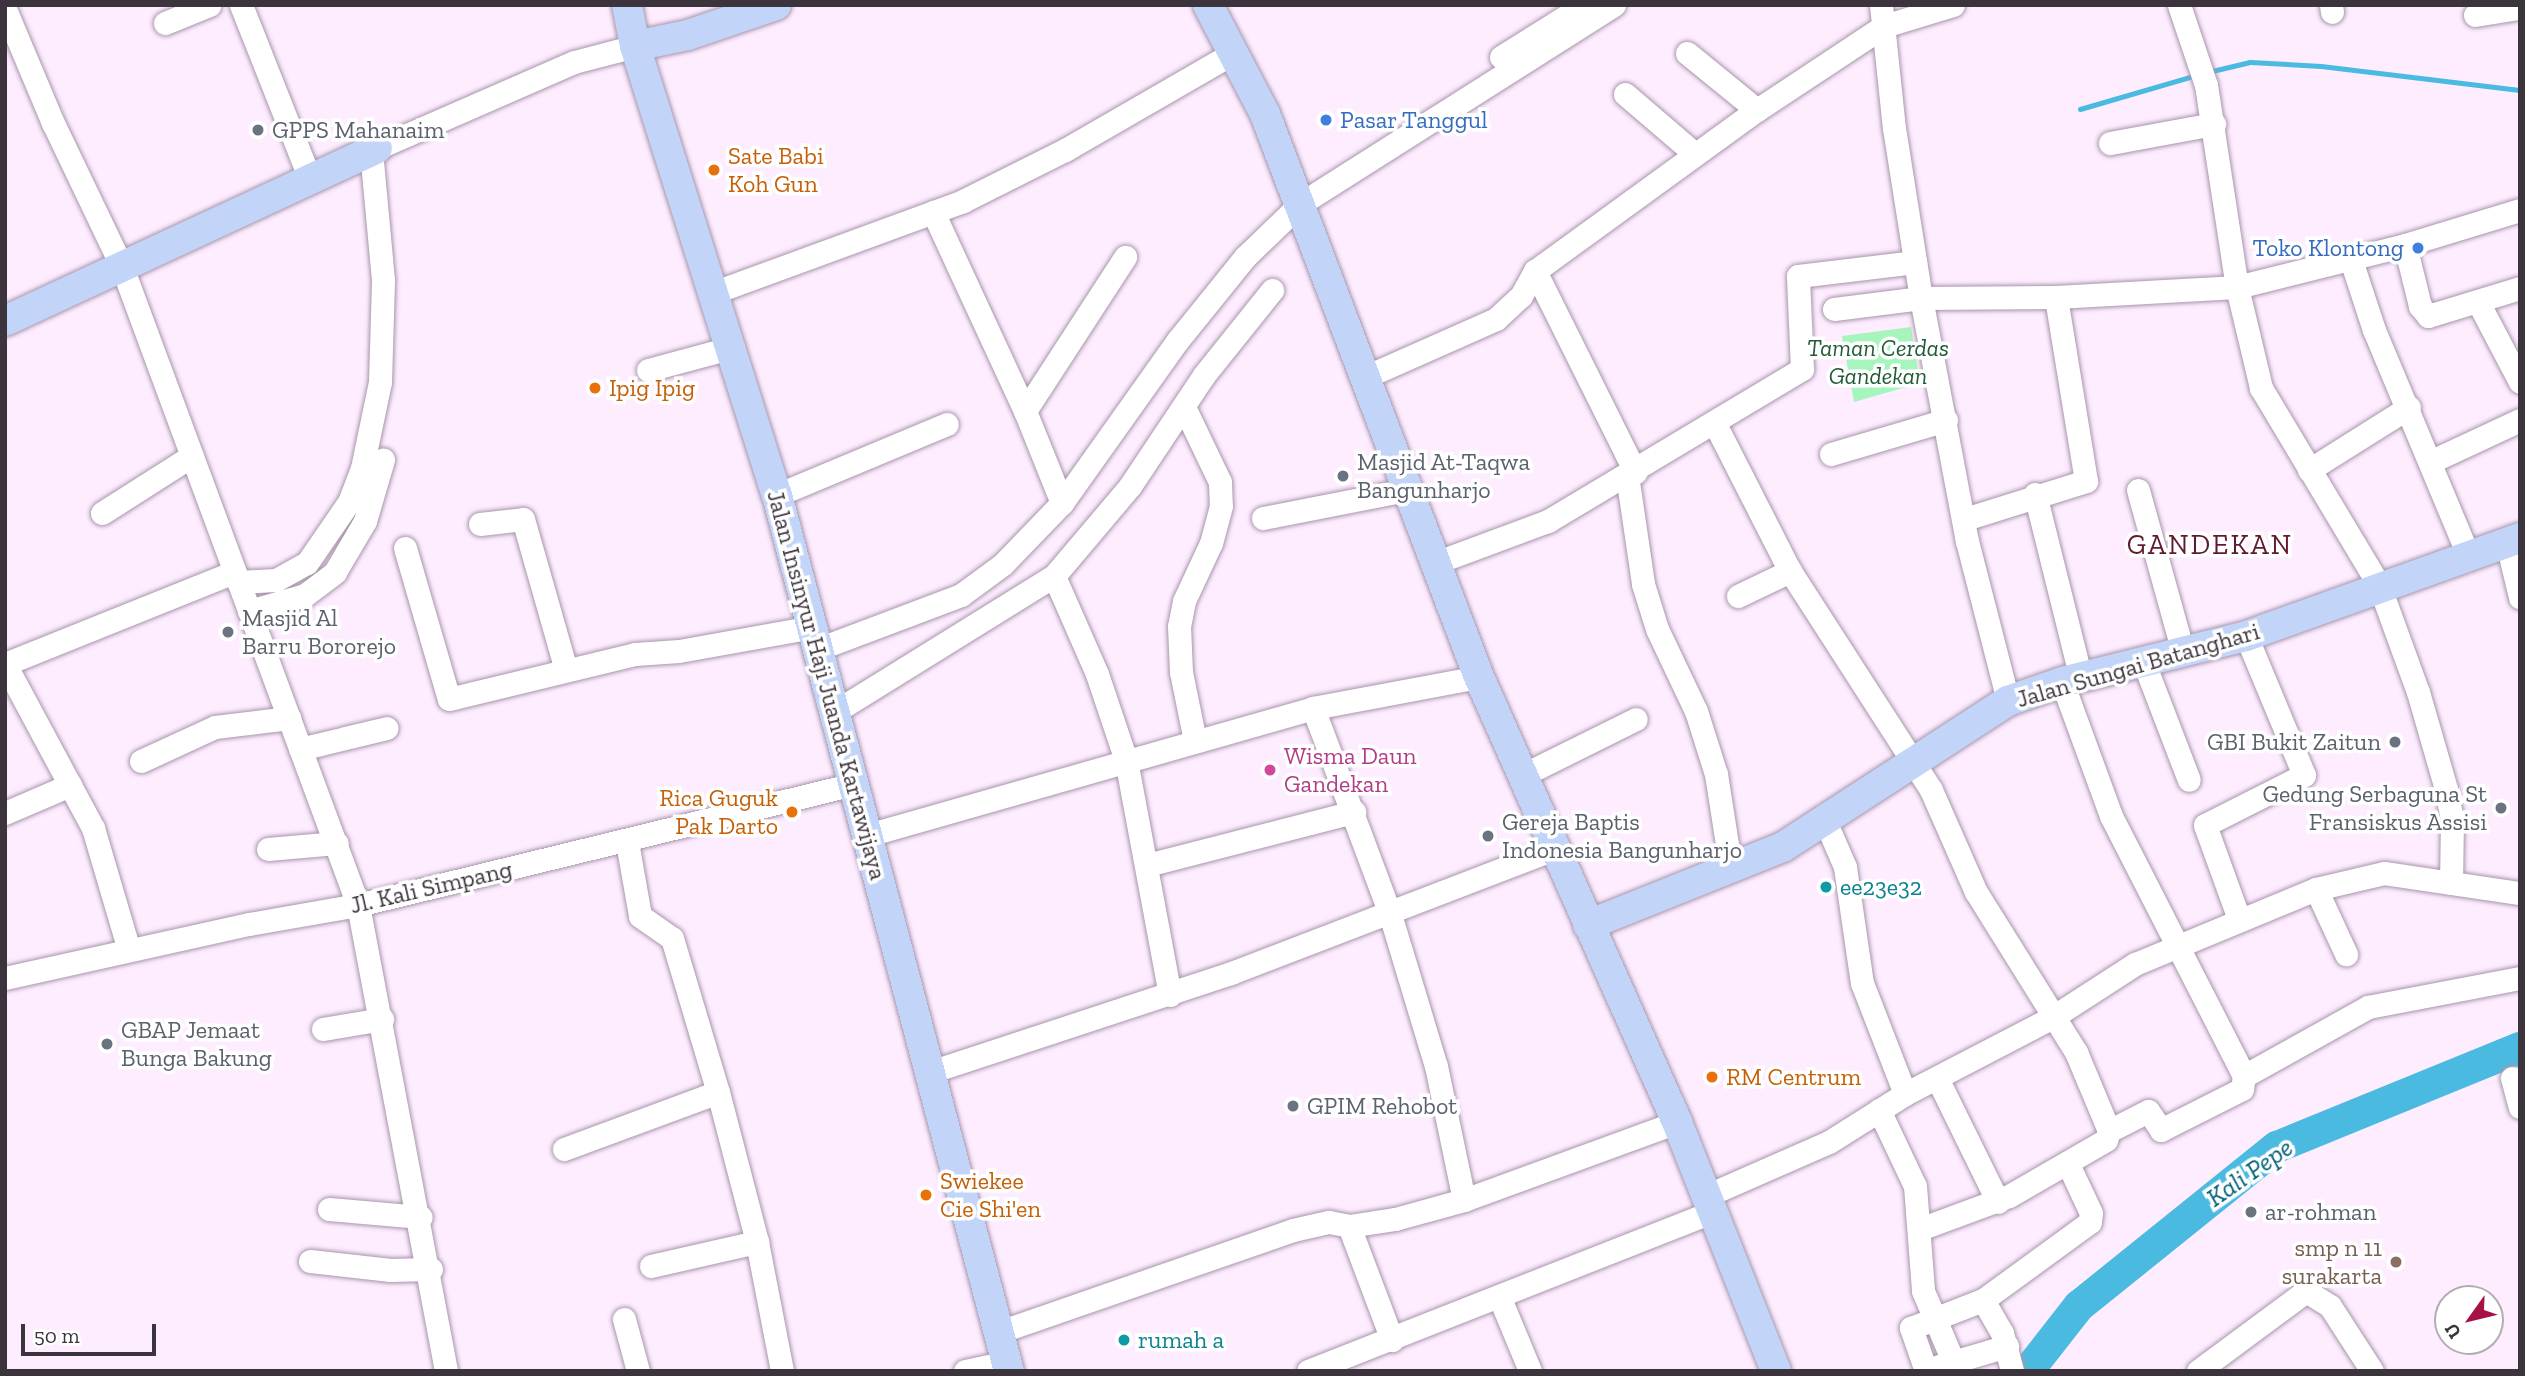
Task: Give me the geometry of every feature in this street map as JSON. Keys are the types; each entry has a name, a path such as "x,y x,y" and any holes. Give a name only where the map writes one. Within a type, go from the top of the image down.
{"main road":[{"name":"Jalan Insinyur Haji Juanda Kartawijaya","path":"627,5 635,46 733,347 777,495 1008,1366"},
{"path":"635,46 688,35 776,5"},
{"path":"1208,5 1265,114 1363,379 1479,677 1677,1122 1776,1371"},
{"path":"5,321 381,145"},
{"name":"Jalan Sungai Batanghari","path":"1588,925 1731,870 1826,823 2008,701 2072,680 2246,636 2379,585 2513,540"}],"street":[{"path":"164,23 209,5"},
{"path":"241,5 310,179"},
{"path":"405,548 449,699 635,654 815,638 961,595 1003,564 1062,503 1178,340 1245,257 1300,204 1614,5"},
{"path":"1363,379 1496,319 1521,296 1535,271 1882,16 1953,5"},
{"path":"2179,5 2206,85 2237,287 2262,388 2379,585 2418,692 2446,789 2452,821 2451,883"},
{"path":"1495,61 1582,7"},
{"path":"5,9 15,58 75,165 122,267 190,457 337,843 358,905 431,1269 446,1371"},
{"path":"2475,15 2518,9"},
{"path":"1882,16 1893,121 1921,298 1965,519 2008,701"},
{"path":"241,590 288,602 316,572 349,502 374,469 383,280 381,145 575,62 635,46"},
{"path":"715,292 933,212 1065,150 1233,53"},
{"path":"1687,53 1757,110"},
{"path":"1625,94 1695,154"},
{"path":"2110,143 2214,124"},
{"path":"1834,309 1921,298 2056,297 2237,287 2351,260 2520,210"},
{"path":"933,212 1025,411 1062,503"},
{"path":"2406,245 2425,314 2434,316 2520,288"},
{"path":"1025,411 1125,257"},
{"path":"2351,260 2374,330 2432,461 2468,555"},
{"path":"1435,563 1548,521 1716,424 1804,365 1798,275 1915,262"},
{"path":"1535,271 1631,474 1643,584 1657,629 1696,711 1716,774 1731,870"},
{"path":"836,711 1054,576 1130,486 1185,409 1204,375 1272,290"},
{"path":"1965,519 2086,479 2063,363 2056,297"},
{"path":"2479,302 2520,383"},
{"path":"648,370 733,347"},
{"path":"2309,470 2409,407"},
{"path":"1185,409 1220,482 1221,506 1211,543 1184,601 1180,626 1181,672 1195,741"},
{"path":"2432,461 2520,420"},
{"path":"1831,454 1946,421"},
{"path":"777,495 947,424"},
{"path":"1716,424 1790,571 1914,762 1953,831 1976,892 2076,1052 2109,1131 2106,1140 1998,1202 1920,1228"},
{"path":"102,513 190,457"},
{"path":"1263,518 1406,490"},
{"path":"2138,490 2183,652"},
{"path":"2035,494 2072,680 2111,816 2244,1076 2242,1089 2161,1130 2148,1111 2109,1131"},
{"path":"480,524 523,519 566,670"},
{"path":"2513,540 2520,597"},
{"path":"1738,596 1790,571"},
{"path":"129,950 93,828 5,664 241,590 316,572"},
{"path":"1054,576 1097,674 1126,760 1170,995"},
{"path":"2239,919 2205,825 2304,775 2246,636"},
{"path":"2144,663 2189,780"},
{"path":"868,835 1313,708 1479,677"},
{"path":"1313,708 1390,914 1436,1066 1464,1200"},
{"path":"141,761 225,726 289,718"},
{"path":"1521,776 1636,719"},
{"path":"300,749 387,728"},
{"name":"Jl. Kali Simpang","path":"5,978 238,927 358,905 626,842 854,784"},
{"path":"5,813 76,795"},
{"path":"1147,865 1354,812"},
{"path":"1826,823 1845,867 1862,983 1905,1094"},
{"path":"626,842 640,916 672,938 718,1092 757,1242 782,1371"},
{"path":"268,849 337,843"},
{"path":"930,1072 1170,995 1390,914 1554,849"},
{"path":"1316,1370 1499,1296 1711,1203 1808,1153 1905,1094 2053,1017 2098,985 2176,945 2239,919 2316,890 2384,873 2520,893"},
{"path":"2316,890 2346,954"},
{"path":"2244,1076 2368,1007 2520,978"},
{"path":"323,1029 382,1018"},
{"path":"1937,1078 1998,1202"},
{"path":"2512,1078 2520,1107"},
{"path":"564,1149 718,1092"},
{"path":"1879,1111 1912,1177 1920,1228 1923,1289 1953,1361"},
{"path":"999,1332 1293,1230 1329,1223 1349,1226 1464,1200 1677,1122"},
{"path":"2007,1346 1926,1371 1910,1331 1934,1317 1983,1300 2092,1220 2068,1164"},
{"path":"329,1209 421,1217"},
{"path":"1349,1226 1392,1340"},
{"path":"651,1266 757,1242"},
{"path":"310,1261 390,1270 431,1269"},
{"path":"2198,1371 2286,1302 2312,1291 2330,1306 2372,1371"},
{"path":"1499,1296 1530,1371"},
{"path":"1983,1300 2007,1346 2012,1371"},
{"path":"624,1319 638,1371"},
{"path":"965,1371 1008,1366"}],"green space":[{"name":"Taman Cerdas Gandekan","path":"1911,327 1920,383 1854,402 1842,336"}],"waterway":[{"path":"2208,72 2250,62 2321,66 2520,90"},
{"path":"2080,109 2196,75"},
{"name":"Kali Pepe","path":"2028,1371 2079,1306 2277,1147 2520,1048"}],"place":[{"name":"Pasar Tanggul","path":"1326,120"},
{"name":"GPPS Mahanaim","path":"258,130"},
{"name":"Sate Babi Koh Gun","path":"714,170"},
{"name":"Toko Klontong","path":"2418,248"},
{"name":"Ipig Ipig","path":"595,388"},
{"name":"Masjid At-Taqwa Bangunharjo","path":"1343,476"},
{"name":"Masjid Al Barru Bororejo","path":"228,632"},
{"name":"GBI Bukit Zaitun","path":"2395,742"},
{"name":"Wisma Daun Gandekan","path":"1270,770"},
{"name":"Gedung Serbaguna St Fransiskus Assisi","path":"2501,808"},
{"name":"Rica Guguk Pak Darto","path":"792,812"},
{"name":"Gereja Baptis Indonesia Bangunharjo","path":"1488,836"},
{"name":"ee23e32","path":"1826,887"},
{"name":"GBAP Jemaat Bunga Bakung","path":"107,1044"},
{"name":"RM Centrum","path":"1712,1077"},
{"name":"GPIM Rehobot","path":"1293,1106"},
{"name":"Swiekee Cie Shi'en","path":"926,1195"},
{"name":"ar-rohman","path":"2251,1212"},
{"name":"smp n 11 surakarta","path":"2396,1262"},
{"name":"rumah a","path":"1124,1340"}],"district":[{"name":"GANDEKAN","path":"2210,545"}]}
